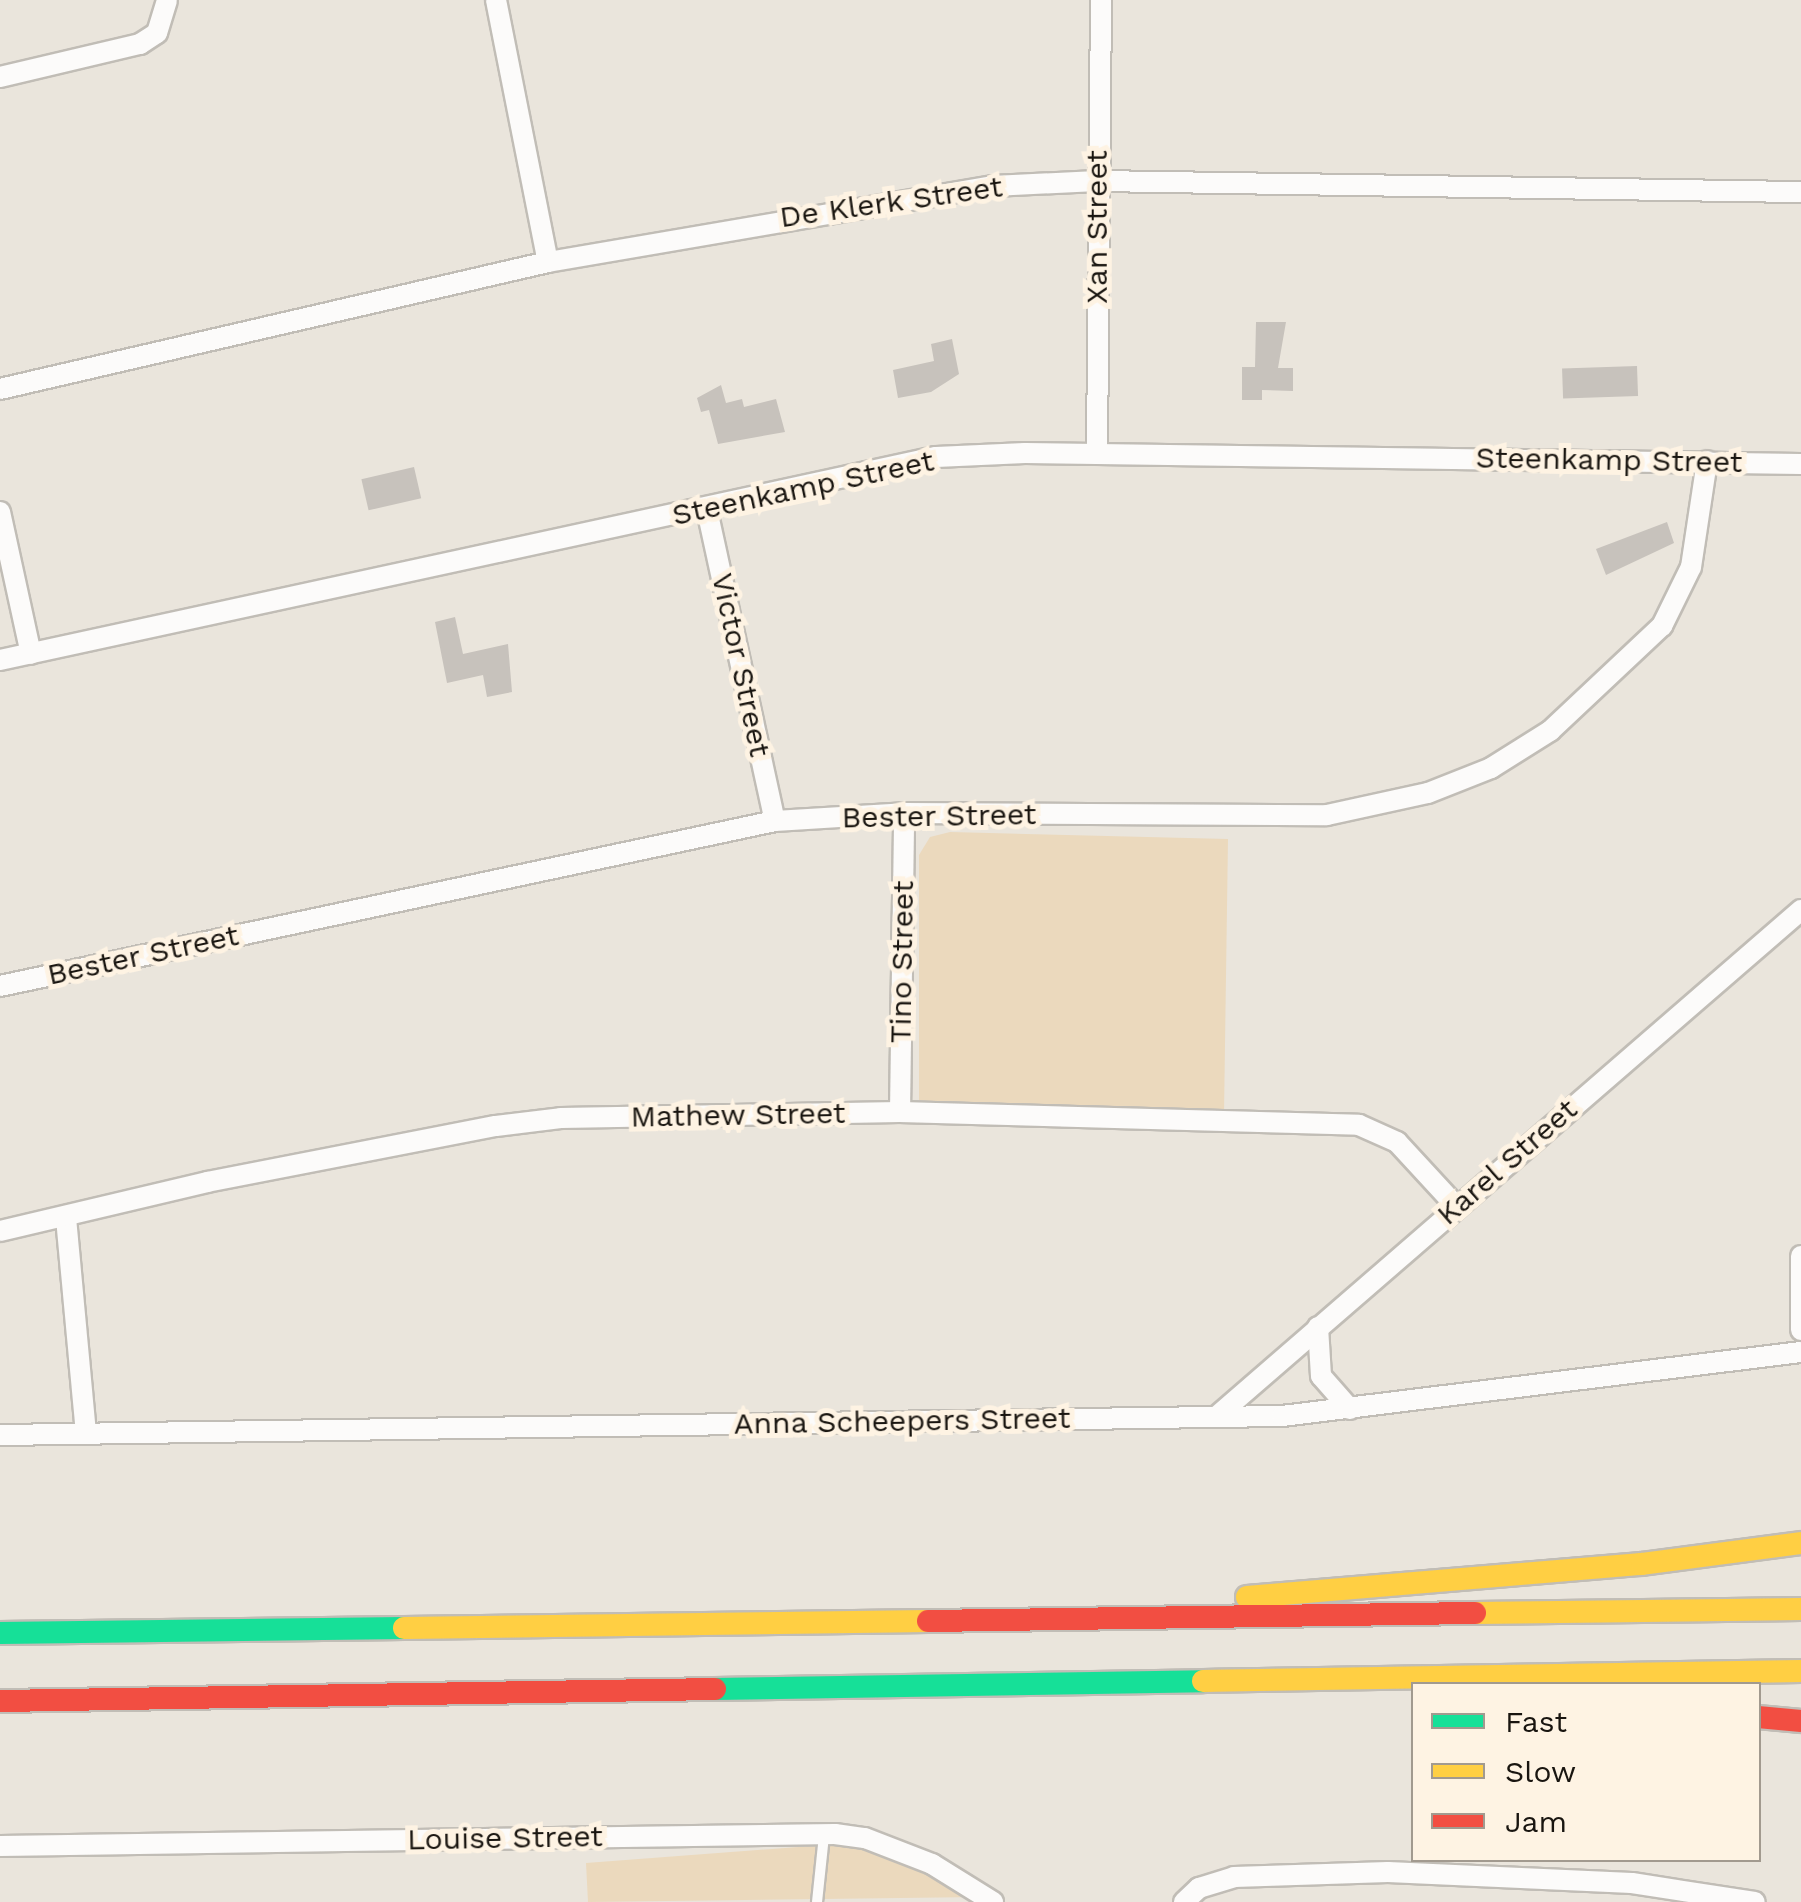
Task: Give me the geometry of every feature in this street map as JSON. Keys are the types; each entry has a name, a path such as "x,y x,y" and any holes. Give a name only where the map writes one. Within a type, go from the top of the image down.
{"highway":[{"path":"982,1622 1642,1564 1801,1543"},
{"path":"0,1633 1801,1609"},
{"path":"0,1701 1801,1671"},
{"path":"970,1686 1411,1697"},
{"path":"1761,1717 1801,1721"}],"street":[{"path":"0,77 140,44 157,34 167,0"},
{"path":"496,0 548,262"},
{"name":"Xan Street","path":"1097,454 1101,0"},
{"name":"De Klerk Street","path":"0,389 548,262 886,201 993,186 1097,181 1801,192"},
{"name":"Steenkamp Street","path":"0,660 707,510 936,457 1097,454 1801,464"},
{"name":"Bester Street","path":"0,986 775,820 904,813 1327,816 1428,793 1491,768 1550,731 1662,626 1691,567 1707,461"},
{"name":"Victor Street","path":"707,510 775,820"},
{"path":"0,512 31,654"},
{"name":"Tino Street","path":"900,1112 904,813"},
{"name":"Karel Street","path":"1216,1418 1801,910"},
{"name":"Mathew Street","path":"0,1231 207,1182 545,1120 900,1112 1358,1125 1397,1142 1456,1206"},
{"path":"66,1218 86,1432"},
{"path":"1801,1256 1801,1330"},
{"path":"1318,1327 1321,1376 1350,1408"},
{"name":"Anna Scheepers Street","path":"0,1436 1216,1418 1350,1408 1801,1352"},
{"name":"Louise Street","path":"0,1846 824,1834 883,1843 993,1902"},
{"path":"1184,1902 1199,1888 1234,1878 1388,1872 1632,1884 1755,1902"}],"lane":[{"path":"817,1902 824,1834"}],"shaded area":[{"path":"950,832 1228,839 1224,1114 928,1106 919,1100 919,855 930,837"},
{"path":"865,1842 980,1897 588,1902 586,1863"}],"building":[{"path":"1256,322 1286,322 1278,368 1293,368 1293,391 1262,390 1262,400 1242,400 1242,367 1255,367"},
{"path":"952,339 959,374 931,392 898,398 893,370 934,361 931,344"},
{"path":"1637,366 1638,396 1563,399 1562,369"},
{"path":"721,385 726,403 742,399 744,407 776,399 785,432 718,444 709,410 701,412 697,398"},
{"path":"414,467 421,498 369,510 361,479"},
{"path":"1667,522 1674,543 1606,575 1596,549"},
{"path":"455,617 463,654 508,644 512,692 487,697 483,675 447,683 435,622"}],"traffic: fast":[{"path":"0,1633 404,1628"},
{"path":"715,1689 1203,1681"}],"traffic: slow":[{"path":"1247,1597 1642,1564 1801,1543"},
{"path":"1475,1613 1801,1609"},
{"path":"404,1628 928,1621"},
{"path":"1203,1681 1801,1671"}],"traffic: jam":[{"path":"928,1621 1475,1613"},
{"path":"0,1701 715,1689"},
{"path":"1761,1717 1801,1721"}]}
